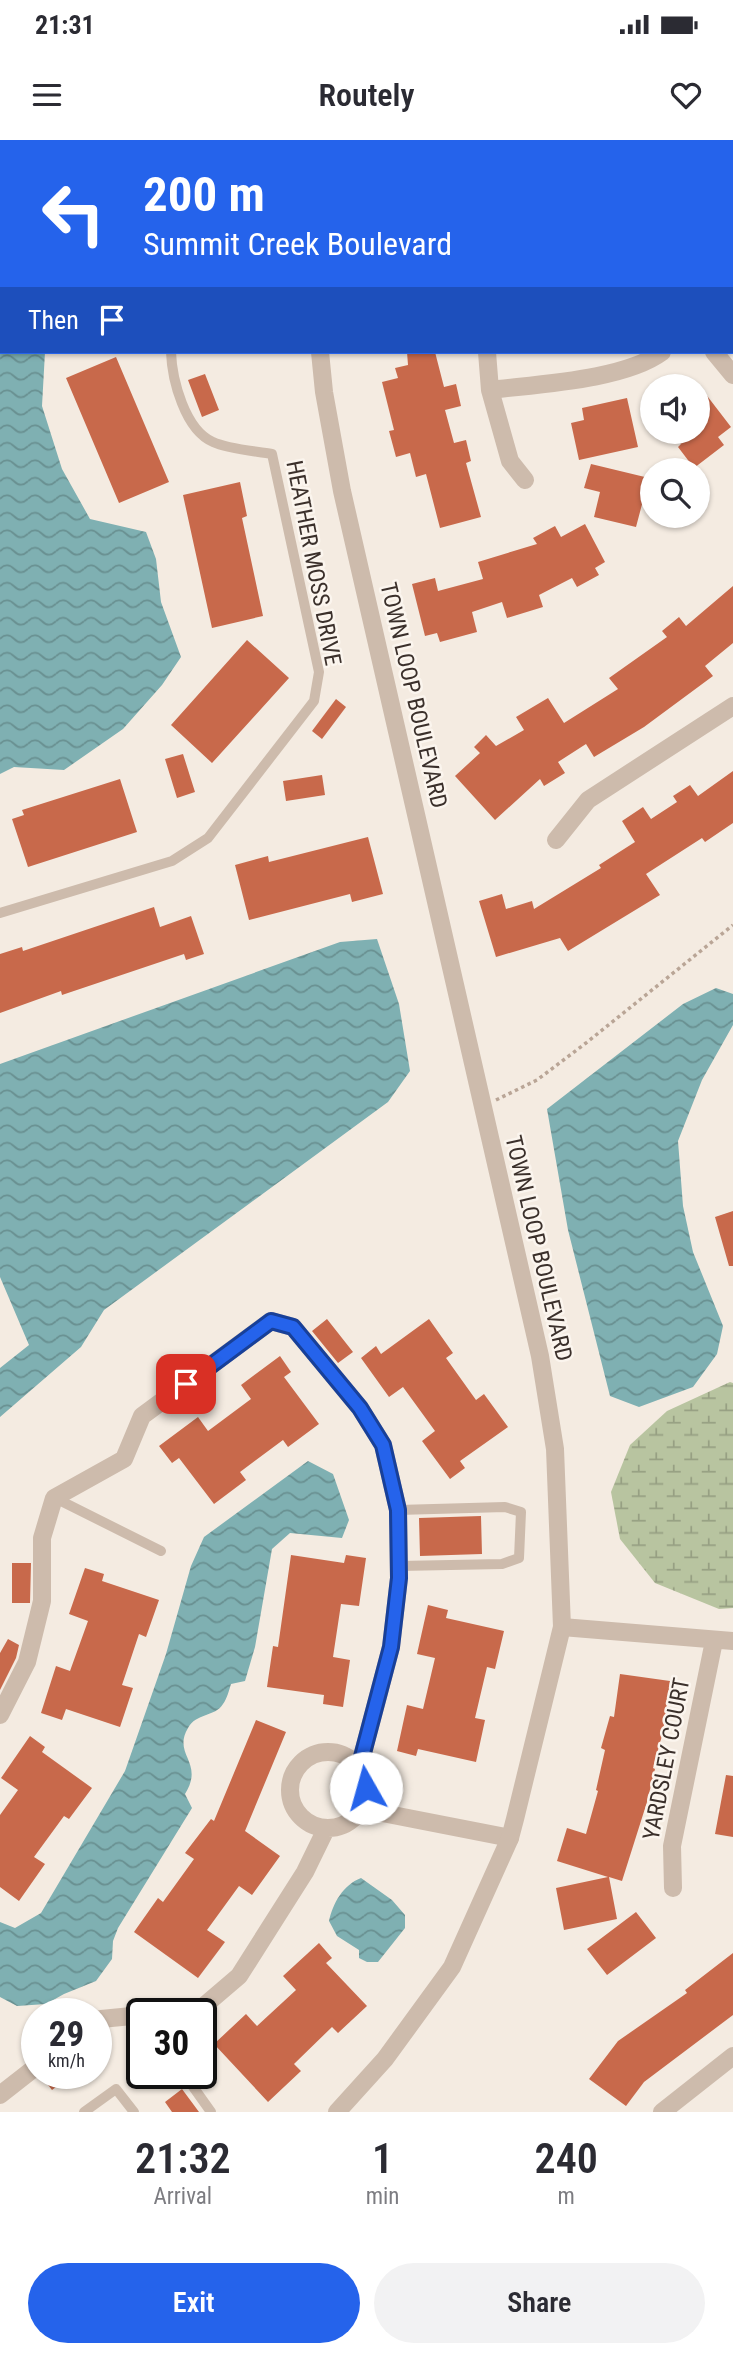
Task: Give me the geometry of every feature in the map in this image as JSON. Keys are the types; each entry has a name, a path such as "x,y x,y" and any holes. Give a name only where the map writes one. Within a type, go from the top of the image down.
{"street":[{"name":"TOWN LOOP BOULEVARD","path":"320,354 324,392 342,491 540,1356 555,1449 562,1627 510,1838 452,1968 385,2059 337,2112"},
{"path":"487,354 490,390 510,461 525,480"},
{"path":"490,390 596,376 650,361 659,354"},
{"path":"716,354 733,375"},
{"path":"556,840 588,800 733,706"},
{"path":"0,1714 27,1662 42,1601 42,1538 54,1498 124,1459 142,1416 271,1321 293,1327 360,1408 383,1445 398,1510 399,1566 391,1647 359,1768"},
{"path":"562,1627 733,1641"},
{"name":"YARDSLEY COURT","path":"673,1888 672,1846 714,1640"},
{"path":"326,1752 350,1759 359,1768 366,1788 362,1809 346,1824 326,1829 314,1826 303,1819 295,1809 290,1785 302,1762 313,1755 326,1752"},
{"path":"362,1809 510,1838"},
{"path":"213,1998 239,1976 305,1872 326,1829"},
{"path":"662,2112 733,2056"},
{"path":"0,2095 21,2079"}],"lane":[{"name":"HEATHER MOSS DRIVE","path":"0,913 172,861 208,838 314,701 319,673 272,454 213,442 193,428 179,394 171,354"},
{"path":"54,1498 160,1551"},
{"path":"398,1510 514,1508 520,1512 521,1555 502,1564 399,1566"},
{"path":"84,2112 116,2089 134,2112"},
{"path":"195,2089 211,2112"}],"path":[{"path":"507,1094 537,1080 733,925"}],"green space":[{"path":"733,1383 733,1608 719,1609 655,1583 620,1539 611,1492 630,1445 667,1411"}],"water":[{"path":"0,354 45,354 42,406 62,469 90,519 146,532 156,559 161,602 181,657 162,685 123,729 64,770 14,767 0,774"},
{"path":"377,939 399,1004 410,1071 388,1102 104,1310 81,1347 0,1417 0,1368 29,1345 0,1277 0,1064 340,942"},
{"path":"716,988 733,994 733,1025 702,1080 678,1141 683,1206 693,1252 723,1326 717,1354 693,1387 639,1407 610,1396 568,1230 547,1109 683,1004"},
{"path":"308,1461 333,1474 349,1520 342,1538 290,1533 272,1549 255,1647 245,1681 231,1684 226,1700 220,1708 191,1723 188,1728 184,1745 192,1774 185,1794 192,1808 118,1928 113,1941 112,1959 96,1981 57,1998 21,1998 21,2006 17,2006 0,1997 0,1922 15,1928 41,1913 125,1771 166,1654 191,1566 204,1537"},
{"path":"361,1878 392,1900 405,1915 405,1928 378,1962 367,1962 359,1958 359,1950 337,1936 329,1921 340,1895 349,1885"}],"building":[{"path":"407,354 436,354 444,387 456,384 461,406 445,410 454,443 466,440 471,461 466,463 481,517 440,528 426,474 416,477 410,453 396,457 389,431 394,430 382,382 398,378 395,368 408,365"},
{"path":"116,357 169,482 119,503 66,378"},
{"path":"205,374 219,410 202,417 188,380"},
{"path":"627,398 638,447 579,460 571,423 584,420 582,408"},
{"path":"710,400 731,427 718,437 724,445 707,458 686,458 678,447 681,444 710,444"},
{"path":"591,464 640,476 640,512 636,527 594,517 600,492 584,488"},
{"path":"240,482 247,516 242,518 263,616 212,628 183,495"},
{"path":"585,524 605,562 595,568 599,575 577,587 572,578 539,595 543,607 507,618 502,602 472,612 477,632 440,642 437,633 425,636 412,584 435,578 438,591 483,579 478,562 537,544 533,538 555,526 561,537"},
{"path":"733,586 733,643 705,666 713,676 644,727 594,757 586,744 558,762 565,773 544,786 540,779 495,820 455,776 480,753 474,747 486,735 496,746 524,730 516,717 548,698 564,723 618,689 609,678 667,637 662,631 679,617 686,626"},
{"path":"247,640 289,678 212,763 171,725"},
{"path":"336,699 346,707 322,739 312,731"},
{"path":"183,754 195,792 177,798 165,759"},
{"path":"733,771 733,823 705,842 702,838 646,874 660,895 568,951 560,938 496,957 479,901 502,894 506,909 532,901 534,909 601,868 599,865 635,842 622,821 643,807 651,819 677,802 673,796 690,785 698,796"},
{"path":"322,775 325,795 286,801 283,781"},
{"path":"120,779 137,832 28,867 12,819 24,815 22,810"},
{"path":"368,837 383,894 352,902 350,894 249,920 235,865 268,856 269,862"},
{"path":"154,907 160,927 191,916 204,954 186,960 184,954 62,995 61,991 0,1013 0,954 22,947 23,951"},
{"path":"733,1211 733,1266 729,1266 715,1217"},
{"path":"327,1319 353,1352 338,1363 312,1331"},
{"path":"429,1319 453,1353 446,1358 476,1400 484,1394 508,1427 460,1461 465,1468 450,1479 422,1441 435,1431 403,1387 389,1397 361,1358 376,1346 381,1354"},
{"path":"280,1356 291,1372 284,1377 319,1424 288,1447 283,1440 240,1472 246,1480 214,1504 179,1458 172,1463 159,1446 198,1417 208,1431 251,1399 241,1385"},
{"path":"481,1516 482,1554 420,1556 419,1518"},
{"path":"291,1555 344,1563 346,1555 366,1558 359,1606 341,1604 333,1657 350,1660 343,1707 323,1704 324,1695 267,1687 273,1646 278,1647"},
{"path":"12,1563 31,1563 30,1603 12,1603"},
{"path":"85,1568 104,1574 102,1581 159,1600 146,1637 139,1634 122,1685 133,1688 120,1727 66,1709 62,1720 41,1713 56,1666 70,1671 88,1621 69,1614"},
{"path":"428,1605 448,1610 446,1618 504,1631 495,1669 487,1667 475,1718 485,1720 476,1762 418,1749 416,1756 397,1751 407,1705 423,1709 435,1658 417,1654"},
{"path":"8,1639 19,1645 16,1658 0,1690 0,1653"},
{"path":"620,1674 670,1681 663,1732 653,1768 655,1769 622,1881 609,1877 617,1919 564,1930 556,1888 608,1877 557,1861 567,1828 586,1834 598,1791 596,1790 605,1750 601,1748 610,1716 614,1717"},
{"path":"256,1720 286,1732 245,1831 280,1856 252,1895 239,1886 207,1930 225,1942 198,1978 134,1932 158,1898 163,1902 194,1859 185,1853 211,1819 214,1821"},
{"path":"30,1736 45,1747 42,1752 92,1788 69,1819 64,1816 34,1857 45,1864 19,1901 0,1887 0,1815 18,1790 1,1778"},
{"path":"726,1775 733,1776 733,1837 715,1834"},
{"path":"636,1912 656,1938 607,1975 587,1949"},
{"path":"319,1943 332,1958 326,1963 367,2006 338,2033 332,2027 294,2064 301,2071 268,2102 217,2047 217,2041 246,2014 257,2026 296,1990 283,1976"},
{"path":"733,1953 733,2015 644,2082 626,2106 589,2079 618,2041 687,1993 685,1990"},
{"path":"182,2089 199,2112 172,2112 165,2102"}],"route":[{"path":"186,1384 271,1321 293,1327 360,1408 383,1445 398,1510 399,1578 391,1647 359,1768 366,1788"}]}
